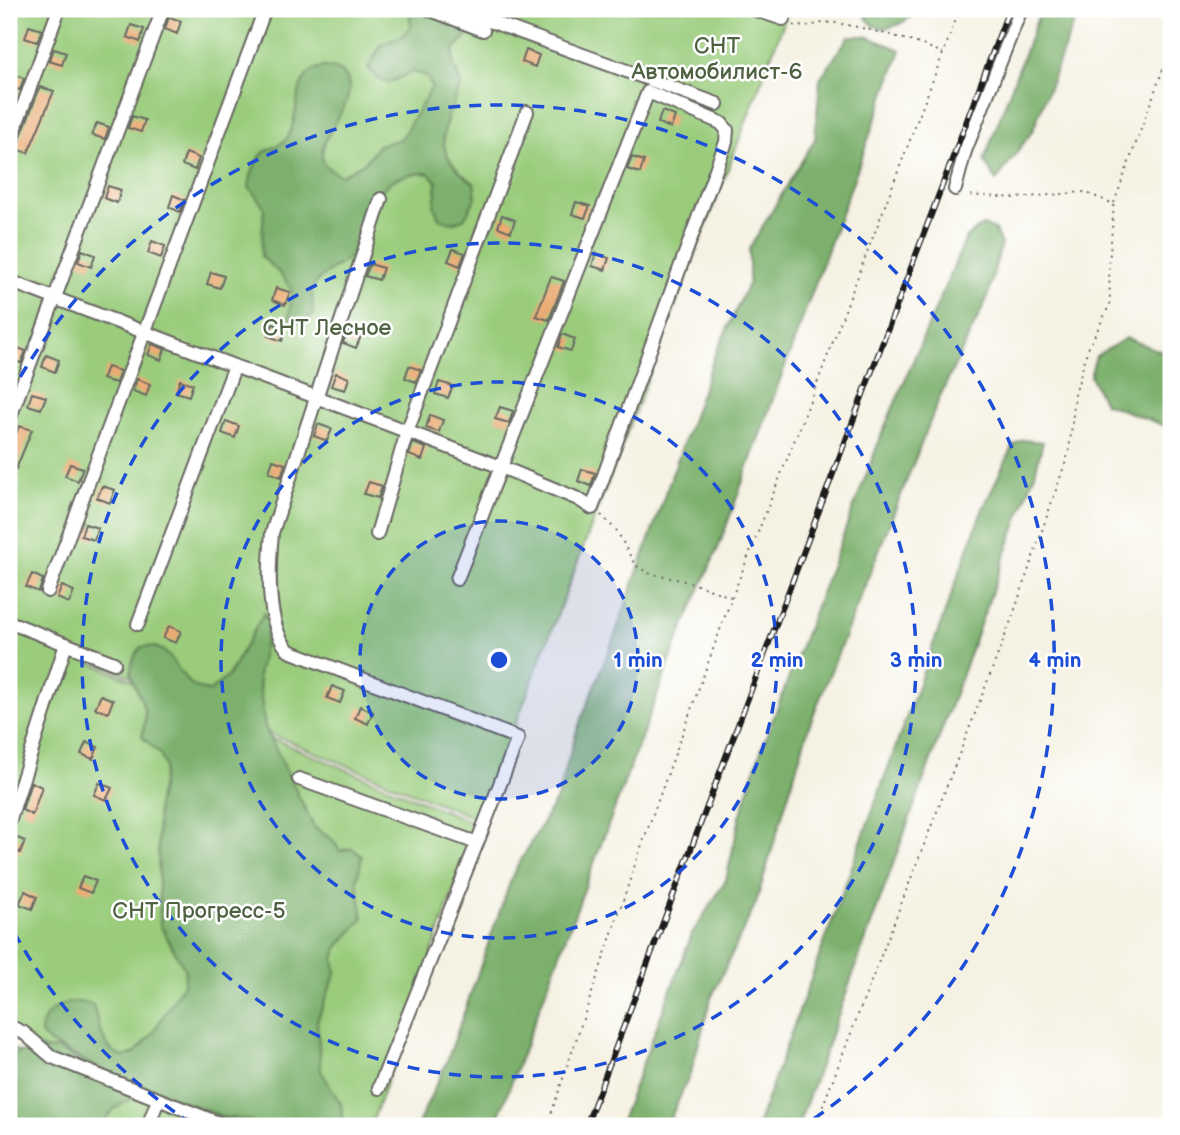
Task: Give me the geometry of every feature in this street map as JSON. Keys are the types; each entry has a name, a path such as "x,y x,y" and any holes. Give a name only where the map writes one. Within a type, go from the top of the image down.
{"street":[{"path":"9,145 59,9"},
{"path":"9,420 163,9"},
{"path":"48,592 147,333 265,9"},
{"path":"428,9 483,30"},
{"path":"457,9 718,104"},
{"path":"754,9 785,14"},
{"path":"955,189 965,151 1021,9"},
{"path":"9,281 501,467 578,499 592,508 726,142 727,130 721,123 648,92 501,467 457,579"},
{"path":"377,534 407,432 527,112"},
{"path":"379,1088 518,738 289,651 279,640 269,575 272,533 380,198"},
{"path":"138,624 234,368"},
{"path":"9,622 114,663"},
{"path":"9,822 66,644"},
{"path":"299,779 477,843"},
{"path":"9,1026 24,1033 52,1058 226,1126"},
{"path":"148,1126 158,1100"}],"path":[{"path":"547,1126 640,850 732,597 960,9"},
{"path":"785,14 800,28 834,22 919,43 943,54"},
{"path":"815,1126 1012,618 1069,452 1075,395 1087,351 1110,304 1109,265 1114,204 1171,47"},
{"path":"955,189 968,195 990,198 1084,192 1114,204"},
{"path":"592,508 610,524 635,565 732,597"}],"green space":[{"name":"СНТ Лесное","path":"9,9 789,9 479,820 9,626"},
{"path":"409,9 522,9 508,18 482,20 454,49 453,62 461,85 445,127 445,150 459,171 474,183 476,197 464,219 451,223 439,218 434,207 437,182 428,173 397,178 379,194 374,204 364,247 320,278 312,288 313,314 303,323 290,319 292,297 289,286 261,256 264,207 249,187 253,169 263,153 286,139 291,131 298,97 306,77 313,70 324,67 342,72 349,87 347,100 324,143 322,156 327,167 342,175 364,163 379,145 401,139 432,87 426,76 413,72 388,83 377,78 368,68 381,45 403,35 411,27"},
{"path":"863,9 920,9 897,25 881,28 867,19"},
{"path":"1041,9 1079,9 1033,130 996,181 984,160"},
{"path":"849,36 866,36 901,50 719,546 679,637 495,1126 417,1126 447,1061 513,874 557,798 577,730 615,635 714,357 749,282 749,249 815,139 820,79"},
{"path":"983,225 995,230 1001,244 987,299 941,394 809,726 756,903 711,998 691,1072 667,1126 619,1126 692,934 726,880 740,817 760,753 883,431 966,238"},
{"path":"1126,338 1171,355 1171,428 1104,403 1090,376 1096,356"},
{"path":"1022,440 1043,442 1035,473 798,1126 757,1126 982,511 1012,447"},
{"path":"264,613 269,623 258,676 265,727 314,827 333,840 340,851 352,848 362,856 357,881 363,919 337,948 334,960 336,973 317,1021 321,1071 341,1104 343,1126 259,1126 248,1120 223,1117 96,1067 50,1043 41,1034 42,1025 52,1011 67,1003 84,1003 93,1005 102,1036 110,1048 123,1057 135,1053 151,1036 184,983 185,970 160,925 157,807 165,767 160,754 142,737 145,714 133,682 131,666 141,647 154,647 170,657 189,682 210,691 228,676"},
{"name":"СНТ Прогресс-5","path":"9,629 477,824 371,1126 242,1126 9,1035"},
{"path":"9,1048 225,1126 9,1126"},
{"path":"57,1049 126,1083 134,1097 114,1109 100,1126 9,1126 9,1067 15,1054 29,1050"}],"building":[{"path":"169,17 181,21 177,34 165,29"},
{"path":"131,25 144,29 140,42 127,37"},
{"path":"29,26 42,30 37,42 25,38"},
{"path":"54,49 66,53 62,65 49,61"},
{"path":"526,50 539,55 535,67 522,62"},
{"path":"11,74 24,78 20,90 9,87"},
{"path":"40,87 54,91 28,153 16,149"},
{"path":"662,111 675,116 671,128 658,123"},
{"path":"132,116 145,120 141,132 128,128"},
{"path":"97,123 109,127 105,139 92,135"},
{"path":"186,153 199,158 195,170 182,165"},
{"path":"632,157 644,161 640,173 627,169"},
{"path":"108,186 121,190 117,203 104,198"},
{"path":"173,195 185,200 180,212 169,207"},
{"path":"576,202 590,206 585,218 572,214"},
{"path":"502,215 515,220 511,232 498,227"},
{"path":"152,241 165,246 161,258 148,253"},
{"path":"453,249 465,253 460,266 448,261"},
{"path":"82,250 95,255 91,267 78,262"},
{"path":"596,253 609,258 605,270 592,266"},
{"path":"370,264 383,268 379,280 365,276"},
{"path":"211,272 224,276 220,288 207,284"},
{"path":"551,277 564,281 549,320 536,316"},
{"path":"276,288 290,292 285,305 272,300"},
{"path":"273,324 286,328 282,341 268,336"},
{"path":"347,331 361,336 356,348 343,343"},
{"path":"562,334 575,339 571,351 558,347"},
{"path":"152,344 165,349 161,360 148,355"},
{"path":"13,346 26,351 21,363 9,359"},
{"path":"46,355 59,360 55,372 42,367"},
{"path":"409,366 421,370 416,382 405,378"},
{"path":"107,367 120,371 116,383 102,379"},
{"path":"336,373 349,378 345,390 331,386"},
{"path":"137,379 150,384 146,396 133,391"},
{"path":"180,380 193,384 189,396 176,392"},
{"path":"439,382 453,386 448,398 435,394"},
{"path":"32,393 46,397 41,409 28,405"},
{"path":"500,407 513,411 509,423 495,419"},
{"path":"430,415 443,420 439,432 426,428"},
{"path":"226,421 239,426 235,438 222,433"},
{"path":"318,424 332,429 327,441 314,436"},
{"path":"19,426 32,430 16,469 9,467 9,454"},
{"path":"413,443 426,448 422,460 409,455"},
{"path":"273,460 285,464 281,477 269,472"},
{"path":"70,464 83,468 78,481 65,476"},
{"path":"582,469 595,473 591,486 578,481"},
{"path":"369,482 382,486 378,498 364,494"},
{"path":"102,486 115,490 110,503 97,498"},
{"path":"85,524 98,528 94,540 81,536"},
{"path":"32,574 43,579 39,592 26,587"},
{"path":"62,586 74,591 69,603 57,598"},
{"path":"169,626 181,631 176,643 163,638"},
{"path":"332,686 345,691 340,703 327,698"},
{"path":"101,695 113,700 108,713 95,708"},
{"path":"360,706 373,712 368,724 355,718"},
{"path":"86,742 98,747 93,759 81,754"},
{"path":"31,782 42,787 32,815 22,810"},
{"path":"99,783 112,788 106,800 94,795"},
{"path":"12,836 25,841 20,853 9,849"},
{"path":"83,876 96,881 91,893 78,888"},
{"path":"25,891 37,897 32,909 19,904"}],"railway":[{"path":"586,1126 1009,9"}],"park label":[{"name":"СНТ Автомобилист-6","path":"717,58"}]}
